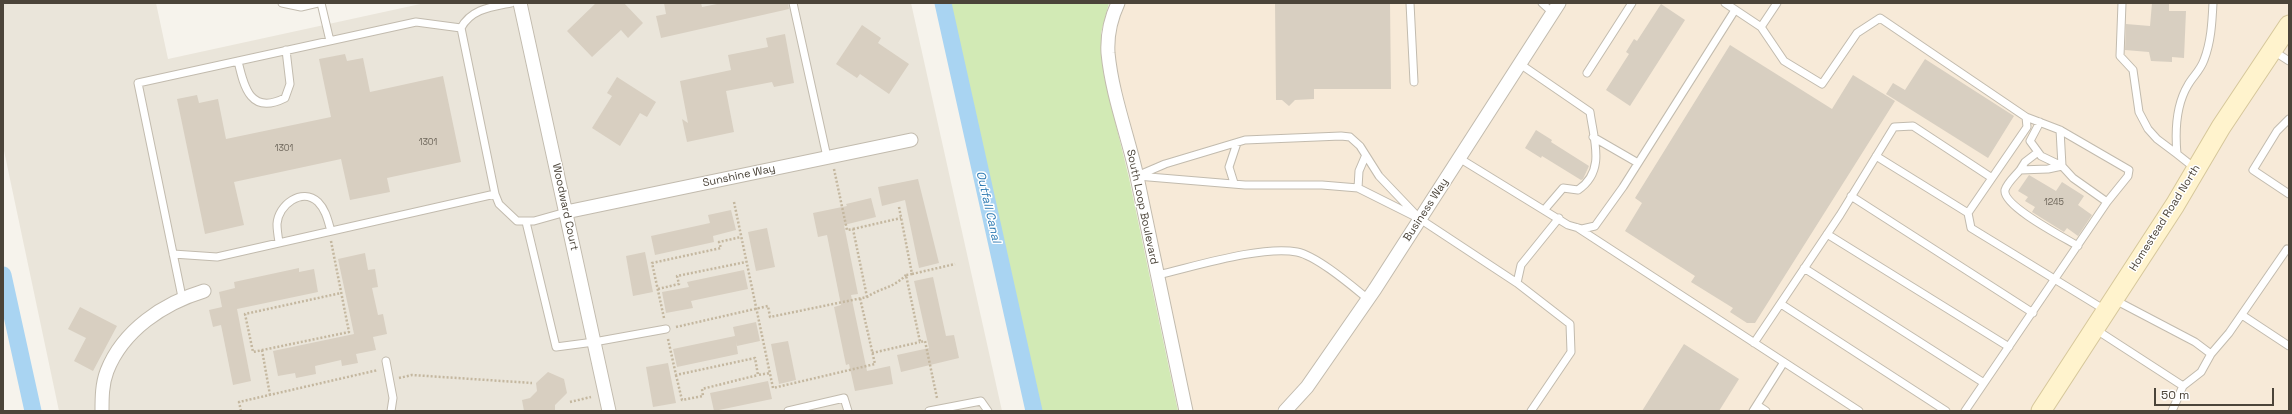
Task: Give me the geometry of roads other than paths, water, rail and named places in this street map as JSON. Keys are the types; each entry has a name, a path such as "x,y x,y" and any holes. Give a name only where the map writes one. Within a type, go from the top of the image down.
{"main road":[{"name":"Homestead Road North","path":"2042,411 2196,169 2221,127 2289,25"}],"street":[{"name":"Woodward Court","path":"520,3 609,411"},
{"name":"South Loop Boulevard","path":"1118,3 1113,13 1109,34 1108,52 1186,411"},
{"name":"Business Way","path":"1285,411 1307,387 1368,299 1556,8"},
{"name":"Sunshine Way","path":"566,212 911,140"},
{"path":"102,411 103,389 107,371 116,353 128,338 163,308 182,298 204,291"}],"lane":[{"path":"282,3 301,7 320,3 330,41"},
{"path":"511,3 485,9 472,14 466,19 461,28 495,194 499,204 507,214 517,221 526,222 545,219 566,212"},
{"path":"793,3 829,157"},
{"path":"1410,3 1414,82"},
{"path":"1542,3 1556,8"},
{"path":"1587,73 1632,3"},
{"path":"1724,3 1761,27 1784,61 1822,84 1857,33 1880,18 2026,117 2060,130 2129,170 2128,176 2107,202 1965,411"},
{"path":"1761,27 1777,3"},
{"path":"2122,3 2120,56 2133,70 2139,112 2157,139 2196,169"},
{"path":"2177,154 2175,134 2180,108 2188,86 2200,72 2210,44 2213,3"},
{"path":"1459,158 1545,209 1568,225 1582,229 1595,226 1638,163 1735,10"},
{"path":"182,298 138,83 416,22 461,28"},
{"path":"238,61 244,84 250,97 260,103 274,104 285,98 290,84 286,50"},
{"path":"2272,50 2289,60"},
{"path":"1520,64 1590,112 1597,163 1587,184 1578,190 1563,188 1545,209"},
{"path":"2026,117 2027,127 1968,213 1971,228 2055,280 2195,342 2211,354"},
{"path":"2289,119 2277,131 2252,170 2289,194"},
{"path":"2040,122 2030,141 2041,156 2062,166 2073,178 2107,202"},
{"path":"1754,343 1827,234 1894,127 1913,126 1992,178"},
{"path":"2060,130 2062,166"},
{"path":"1136,176 1165,164 1244,140 1341,136 1350,137 1360,146 1365,157 1379,176 1420,219"},
{"path":"1593,137 1638,163"},
{"path":"1234,183 1229,167 1237,143"},
{"path":"2038,152 2025,162 2006,190 2006,196 2014,207 2078,246"},
{"path":"1876,156 1968,213"},
{"path":"1358,188 1359,171 1365,157"},
{"path":"2020,170 2048,169 2062,166"},
{"path":"1136,176 1245,185 1322,185 1358,188 1420,219 1517,283 1570,324 1571,352 1531,411"},
{"path":"173,254 217,256 495,194"},
{"path":"1851,196 2033,313"},
{"path":"279,242 277,223 282,208 293,199 306,197 317,202 327,216 331,231"},
{"path":"1517,283 1521,265 1559,218"},
{"path":"526,222 556,347 594,342 666,329"},
{"path":"1576,227 1859,411"},
{"path":"1827,234 2009,347"},
{"path":"2172,411 2183,386 2201,372 2211,354 2242,315 2288,247"},
{"path":"1157,275 1259,252 1298,252 1328,267 1368,299"},
{"path":"1804,268 1984,383"},
{"path":"1781,304 1946,411"},
{"path":"2242,315 2289,346"},
{"path":"2095,329 2183,386"},
{"path":"1766,411 1755,408 1784,362"},
{"path":"387,364 393,398 391,411"},
{"path":"788,411 844,398 848,411"},
{"path":"929,411 981,401 988,411"}],"waterway":[{"name":"Outfall Canal","path":"943,3 1034,411"},
{"path":"3,275 33,411"}]}
